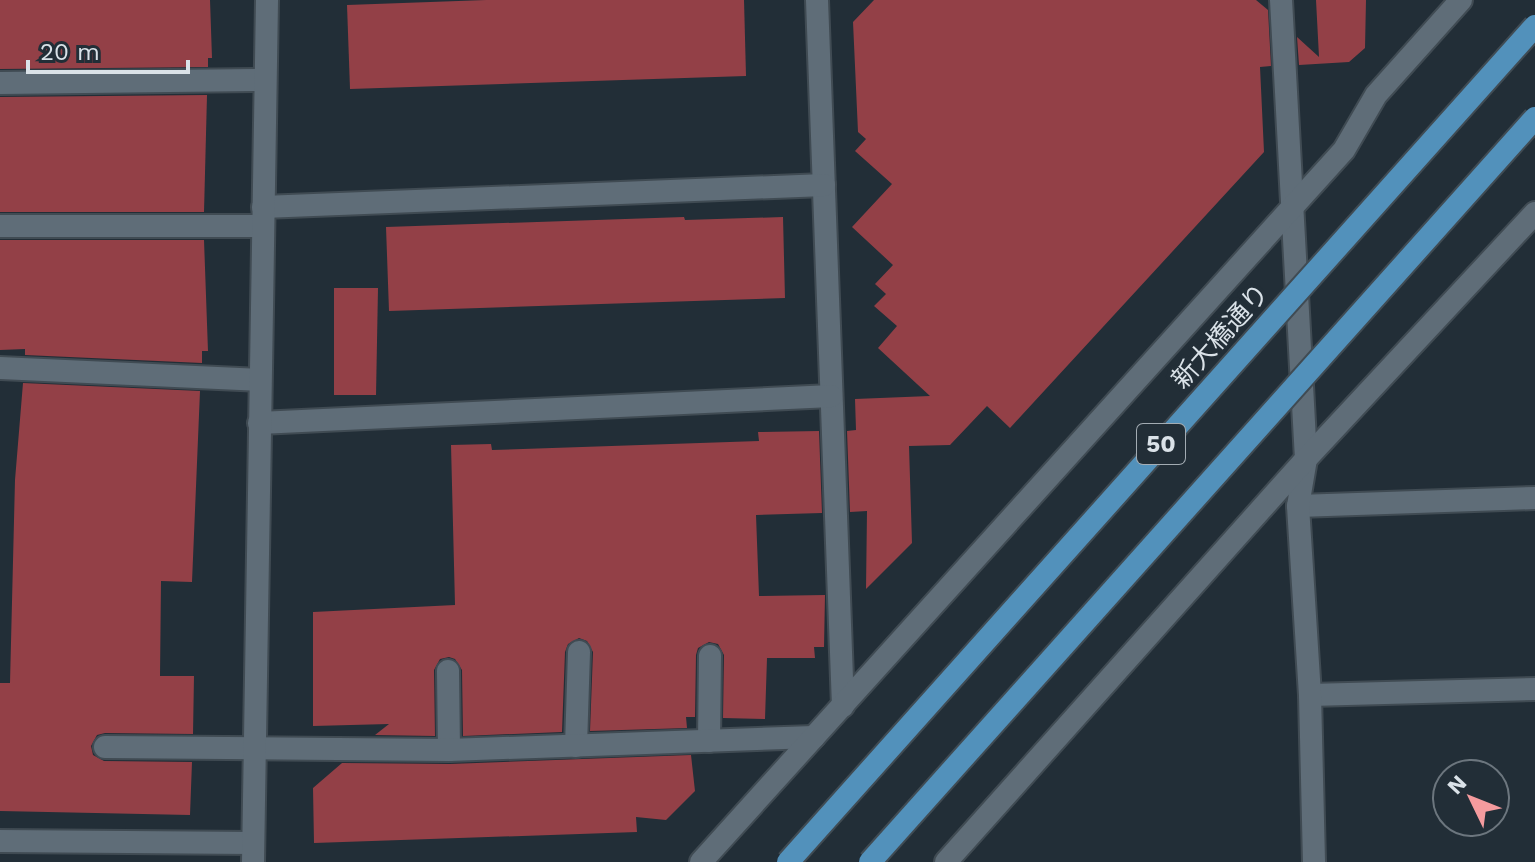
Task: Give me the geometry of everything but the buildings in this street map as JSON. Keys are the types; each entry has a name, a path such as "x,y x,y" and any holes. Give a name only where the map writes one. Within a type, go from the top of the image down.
{"main road":[{"name":"新大橋通り","path":"788,862 1535,26"},
{"name":"50","path":"870,862 1535,118"}],"street":[{"path":"0,841 253,853 267,0"},
{"path":"817,0 843,706"},
{"path":"1281,0 1306,459 1298,506 1310,695 1314,862"},
{"path":"701,862 1344,150 1376,95 1461,0"},
{"path":"0,83 265,80"},
{"path":"0,226 262,217 824,185"},
{"path":"946,862 1306,459 1535,213"},
{"path":"0,368 259,380"},
{"path":"259,423 831,396"},
{"path":"1298,506 1535,498"},
{"path":"576,746 579,652"},
{"path":"709,741 710,656"},
{"path":"448,671 449,750"},
{"path":"1310,695 1535,689"},
{"path":"105,747 255,751 449,750 814,737"}]}
